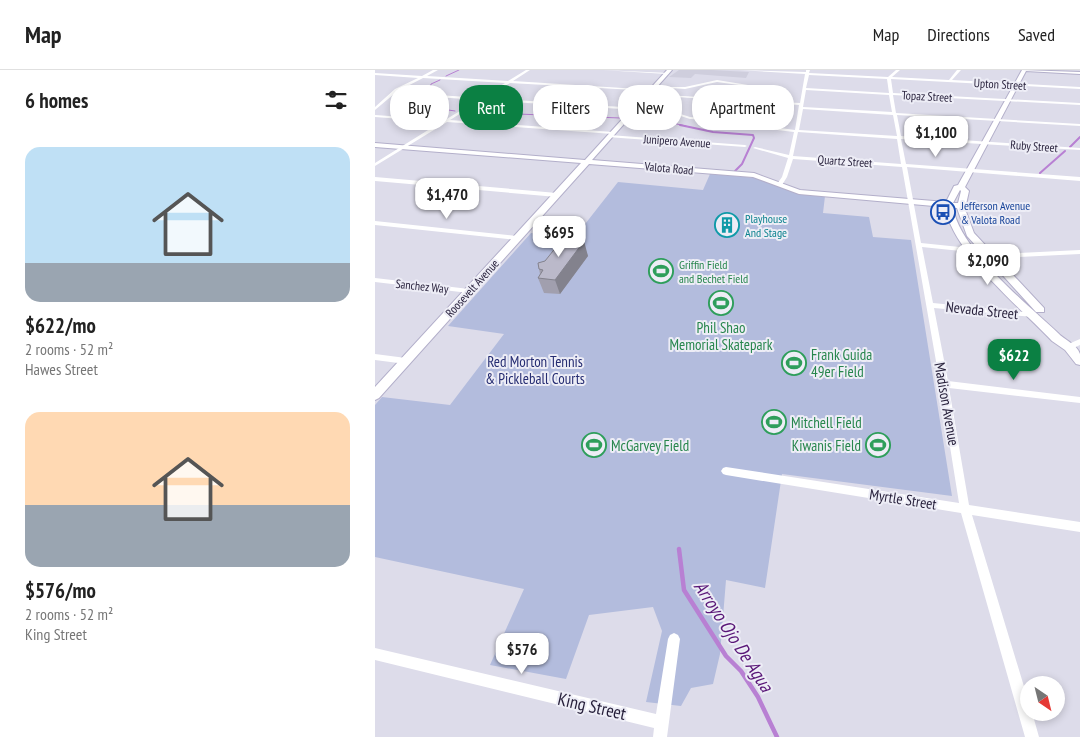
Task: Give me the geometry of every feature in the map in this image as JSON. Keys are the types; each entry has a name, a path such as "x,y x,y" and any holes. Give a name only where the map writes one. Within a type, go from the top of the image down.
{"street":[{"path":"382,74 391,70"},
{"path":"408,85 436,70"},
{"path":"505,85 528,70"},
{"path":"604,70 668,72"},
{"name":"Upton Street","path":"740,70 808,72 1080,88"},
{"path":"889,78 898,70"},
{"path":"950,81 959,70"},
{"path":"1080,73 1024,70 961,187 957,188 949,204 950,216 956,232 970,250 1056,338 1069,347 1080,361"},
{"name":"Roosevelt Avenue","path":"658,85 668,72"},
{"path":"780,184 784,180 790,157 808,72"},
{"path":"375,75 618,86"},
{"name":"Madison Avenue","path":"889,78 965,509 1032,737"},
{"path":"701,85 717,82 746,85"},
{"name":"Topaz Street","path":"804,89 1080,104"},
{"path":"375,109 390,96"},
{"path":"682,97 895,114 1080,125"},
{"name":"Ruby Street","path":"523,102 618,108"},
{"name":"Ruby Street","path":"682,115 690,118 761,122 779,129 1080,149"},
{"name":"Junipero Avenue","path":"375,116 390,117"},
{"name":"Junipero Avenue","path":"449,121 745,146"},
{"name":"Roosevelt Avenue","path":"375,395 618,127"},
{"path":"375,165 431,130"},
{"name":"Valota Road","path":"375,145 753,175 799,192 961,206"},
{"path":"755,148 790,157"},
{"name":"Quartz Street","path":"790,157 1080,179"},
{"path":"375,179 557,195"},
{"path":"961,187 965,191 961,206 963,220 969,234 1067,339 1069,347"},
{"path":"375,223 517,238"},
{"path":"918,246 1019,255 1080,252"},
{"name":"Sanchez Way","path":"375,280 469,291"},
{"name":"Nevada Street","path":"929,304 1035,315"},
{"path":"1069,347 1080,342"},
{"path":"375,357 405,361"},
{"path":"944,384 1080,400"},
{"name":"Myrtle Street","path":"726,471 1080,527"},
{"path":"660,737 674,639"},
{"name":"King Street","path":"375,654 663,723"}],"shaded area":[{"path":"679,70 749,72 746,78 695,74 691,78 669,77"}],"green space":[{"name":"Red Morton Tennis & Pickleball Courts","path":"710,174 757,178 801,194 825,196 823,213 869,217 873,237 911,240 952,496 782,474 765,588 726,580 720,654 713,684 691,688 681,706 646,702 662,631 653,607 589,615 566,679 490,665 524,589 375,557 375,405 382,397 450,405 504,334 448,326 531,233 564,236 561,241 571,242 618,182 703,190"}],"building":[{"path":"565,236 580,237 577,241 584,241 555,280 538,278 543,270 539,269 538,263 545,261"}],"waterway":[{"name":"Arroyo Ojo De Agua","path":"446,76 459,70"},
{"name":"Arroyo Ojo De Agua","path":"431,85 440,80"},
{"name":"Arroyo Ojo De Agua","path":"449,110 455,111"},
{"name":"Arroyo Ojo De Agua","path":"523,114 618,118"},
{"name":"Arroyo Ojo De Agua","path":"682,125 686,126"},
{"name":"Arroyo Ojo De Agua","path":"682,125 713,132 753,135 754,138 742,164 735,171"},
{"path":"1070,147 1080,137"},
{"path":"1040,173 1065,151"},
{"name":"Arroyo Ojo De Agua","path":"679,549 684,590 726,656 741,671 758,697 777,737"}],"place":[{"name":"Jefferson Avenue & Valota Road","path":"943,212"},
{"name":"Playhouse And Stage","path":"727,225"},
{"name":"Griffin Field and Bechet Field","path":"661,271"},
{"name":"Phil Shao Memorial Skatepark","path":"721,303"},
{"name":"Frank Guida 49er Field","path":"794,363"},
{"name":"Mitchell Field","path":"774,422"},
{"name":"McGarvey Field","path":"594,445"},
{"name":"Kiwanis Field","path":"878,445"}]}
